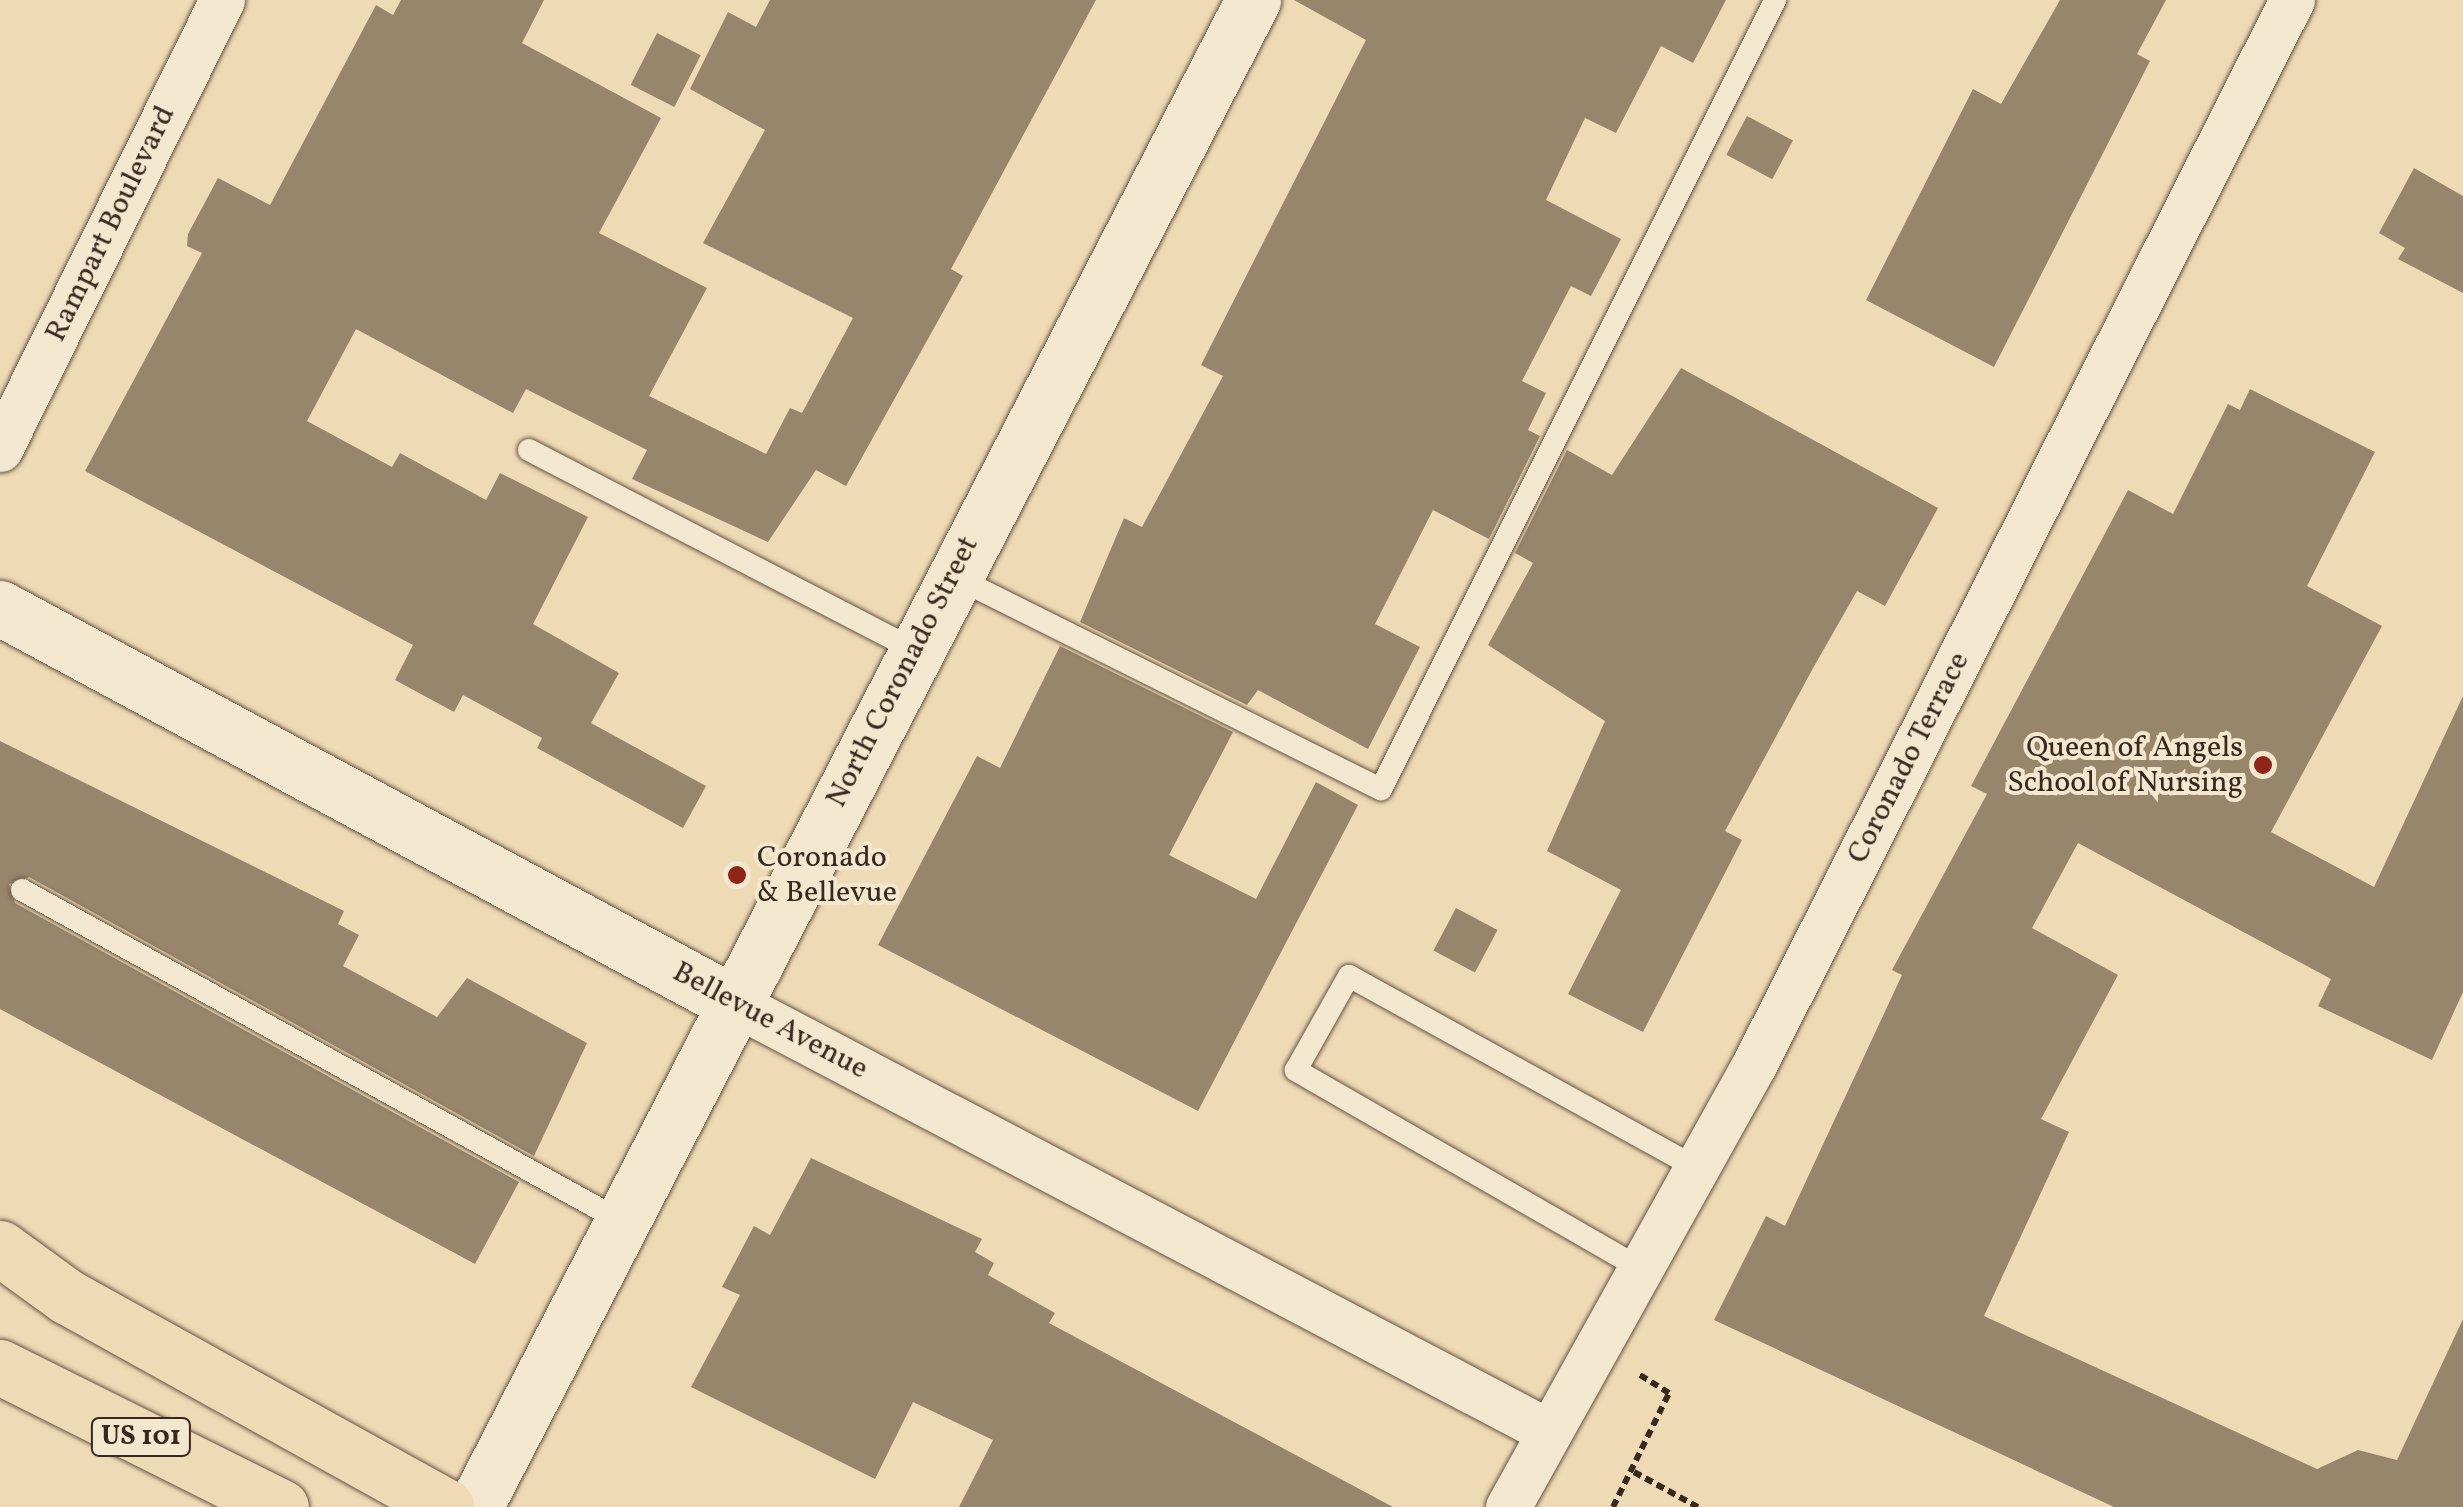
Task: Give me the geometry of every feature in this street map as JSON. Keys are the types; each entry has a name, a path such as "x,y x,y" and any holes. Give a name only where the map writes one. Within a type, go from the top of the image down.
{"highway":[{"path":"0,1248 66,1296 322,1433 446,1507"},
{"name":"US 101","path":"0,1367 282,1507"}],"street":[{"name":"Rampart Boulevard","path":"0,449 222,0"},
{"name":"North Coronado Street","path":"475,1507 732,1002 1253,0"},
{"name":"Coronado Terrace","path":"1508,1507 1544,1428 1695,1168 2292,0"},
{"name":"Bellevue Avenue","path":"0,608 732,1002 1544,1428"}],"lane":[{"path":"953,576 1380,789 1775,0"},
{"path":"529,450 915,650"},
{"path":"22,890 621,1221"},
{"path":"1638,1268 1296,1070 1349,976 1695,1168"}],"path":[{"path":"1613,1507 1634,1472 1669,1393 1628,1368"},
{"path":"1634,1472 1698,1507"}],"building":[{"path":"401,0 544,0 522,43 661,118 599,233 707,288 649,396 766,454 790,408 802,413 853,318 703,243 765,130 690,89 728,12 756,27 770,0 1096,0 951,269 963,276 846,486 816,470 768,542 632,479 647,450 526,389 513,413 356,329 307,421 392,467 400,453 486,500 500,473 588,517 533,624 619,673 591,723 706,786 683,828 537,748 542,738 463,695 454,712 395,680 413,645 85,471 202,253 187,246 188,234 218,178 270,205 376,5 393,15"},
{"path":"1294,0 1726,0 1693,63 1661,46 1616,133 1585,118 1546,200 1621,239 1591,296 1571,286 1522,381 1546,393 1528,430 1540,436 1489,539 1433,510 1375,624 1420,647 1368,749 1258,690 1247,705 1080,622 1124,518 1142,527 1223,376 1201,365 1366,40"},
{"path":"2060,0 2166,0 2137,54 2150,61 1994,367 1866,300 1973,89 2001,104"},
{"path":"657,33 701,55 674,107 631,85"},
{"path":"1747,116 1793,140 1772,179 1726,155"},
{"path":"2414,168 2463,196 2463,293 2398,259 2405,248 2379,233"},
{"path":"1681,368 1938,508 1885,606 1857,591 1812,670 1725,831 1742,840 1643,1032 1568,994 1621,890 1547,851 1605,721 1488,645 1533,563 1515,553 1567,450 1612,475"},
{"path":"2250,389 2375,452 2307,586 2382,626 2271,832 2374,887 2463,696 2463,992 2432,1060 2318,1006 2331,979 2078,843 2032,928 2118,975 2041,1119 2069,1132 1984,1316 2317,1469 2358,1450 2397,1460 2463,1319 2463,1507 2114,1507 1714,1320 1766,1216 1785,1226 1902,975 1892,970 1987,794 1971,786 2128,490 2173,514 2228,404 2240,410"},
{"path":"1060,646 1233,732 1169,855 1256,899 1316,782 1358,805 1198,1111 878,945 977,756 1000,768"},
{"path":"0,741 344,911 338,924 359,935 343,966 437,1017 467,978 587,1043 534,1156 29,877 9,884 15,903 519,1182 475,1264 0,1009"},
{"path":"1456,908 1497,930 1475,972 1433,950"},
{"path":"811,1158 982,1239 975,1252 994,1263 988,1275 1055,1313 1049,1323 1393,1507 959,1507 993,1440 913,1402 875,1479 691,1387 740,1295 722,1287 754,1226 770,1235"}],"place":[{"name":"Queen of Angels School of Nursing","path":"2263,765"},
{"name":"Coronado & Bellevue","path":"737,875"}]}
